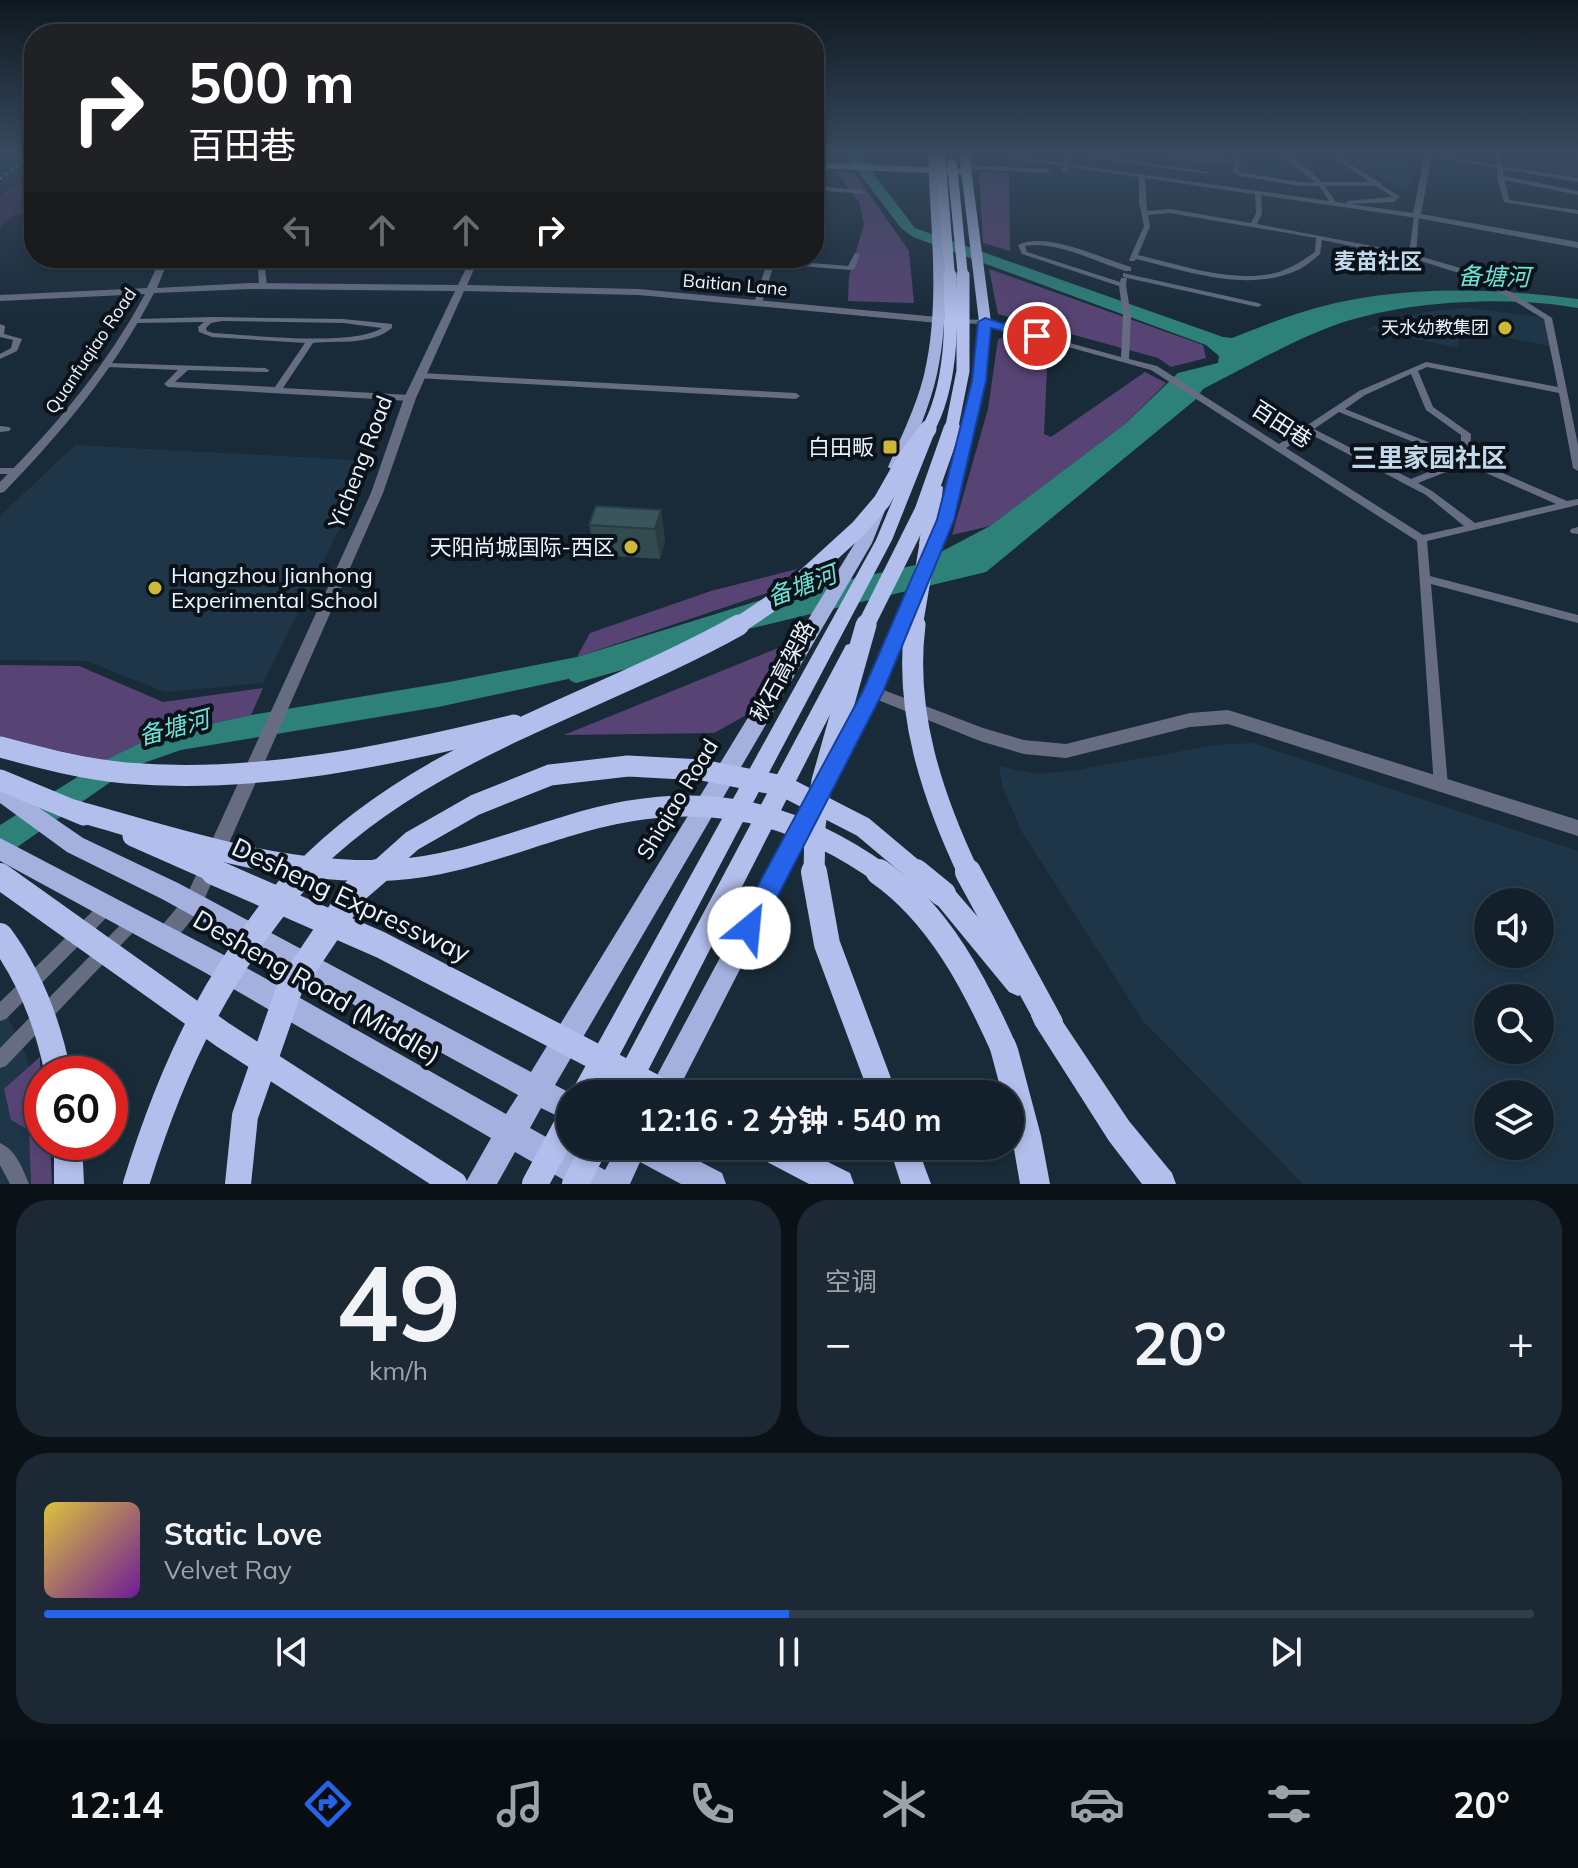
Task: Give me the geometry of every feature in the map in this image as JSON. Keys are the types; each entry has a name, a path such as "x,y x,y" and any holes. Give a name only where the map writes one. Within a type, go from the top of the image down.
{"highway":[{"name":"秋石高架路","path":"592,1080 884,540 931,426 943,380 950,327 943,208"},
{"path":"628,1080 864,629 936,481 950,437 964,370 967,329 956,208"},
{"path":"136,1184 163,1098 209,1001 264,917 297,877 330,845 395,795 548,716 647,675 694,651 737,628 794,589 866,521 931,426"},
{"path":"936,481 912,657 913,698 931,781 961,860 1050,1023 1119,1131 1161,1184"},
{"path":"864,629 854,676 824,764 813,852 822,925 878,1080"},
{"path":"0,747 44,759 125,773 210,775 298,769 399,753 548,716"},
{"path":"238,1184 245,1116 290,987 355,891 412,841 475,805 550,775 628,766 702,770 783,786 863,827 943,894 1050,1023"},
{"name":"Desheng Expressway","path":"0,780 381,945 640,1080"},
{"path":"73,810 256,858 332,871 420,868 456,860 591,818 669,804 714,805 786,821 827,837 881,871 911,898 947,943 984,1001 1004,1049 1027,1136 1035,1184"},
{"path":"3,859 206,1026 312,1097 454,1184"},
{"path":"0,936 17,958 39,1002 53,1056"},
{"path":"535,1184 556,1145"},
{"path":"68,1160 69,1184"},
{"path":"575,1184 588,1160"},
{"path":"793,1160 839,1184"},
{"path":"908,1160 916,1184"}],"main road":[{"name":"Shiqiao Road","path":"480,1184 863,543 919,412 933,364 938,320 938,262 933,208"},
{"path":"668,1080 873,692 946,520 979,381 985,322 971,208"},
{"name":"Desheng Road (Middle)","path":"0,791 75,845 193,903 556,1100"},
{"name":"Desheng Road (Middle)","path":"3,859 108,905 600,1184"},
{"path":"614,1184 626,1160"},
{"path":"666,1160 709,1183"}],"street":[{"path":"938,320 985,322 1125,359 1127,316 1122,285 1147,226 1144,208"},
{"path":"1253,225 1259,208"},
{"path":"1363,208 1578,245"},
{"path":"1412,256 1418,208"},
{"path":"1553,208 1578,212"},
{"path":"1144,213 1170,211 1319,237 1412,256 1481,277 1494,284 1548,318 1578,468"},
{"path":"1134,256 1233,276 1271,277 1303,267 1318,253 1319,237"},
{"path":"1122,285 1024,253 1021,245 1029,241 1044,243 1127,272 1258,305"},
{"path":"824,265 851,268 857,254"},
{"name":"Quanfuqiao Road","path":"0,489 67,421 136,321 161,268"},
{"path":"261,268 263,286"},
{"name":"Yicheng Road","path":"165,937 193,903 377,493 410,398 470,268"},
{"path":"758,303 769,268"},
{"path":"1228,297 1234,287 1233,276"},
{"name":"Baitian Lane","path":"0,298 263,286 639,292 938,320"},
{"path":"136,321 222,319 343,321 389,326 374,336 310,341 203,332 202,327 209,321 222,319"},
{"path":"0,357 14,349 18,339 0,335 1,326"},
{"path":"277,390 310,341"},
{"name":"百田巷","path":"1125,359 1168,376 1422,539"},
{"path":"1281,447 1362,393 1426,364 1563,391"},
{"path":"107,365 265,370"},
{"path":"185,368 168,384 410,398"},
{"path":"1414,370 1429,408 1466,434 1465,461"},
{"path":"420,376 796,396"},
{"path":"1338,409 1572,504"},
{"path":"1308,429 1410,483 1473,527"},
{"path":"1410,483 1465,461"},
{"path":"0,471 19,471"},
{"path":"1441,786 1422,539 1572,504"},
{"path":"1426,579 1578,619"},
{"path":"873,692 980,734 1024,747 1066,751 1190,720 1228,717 1578,828"},
{"path":"0,1013 108,905"},
{"path":"0,1060 135,920"},
{"path":"0,1152 20,1184"}],"shaded area":[{"path":"0,208 24,208 24,214 15,215 0,227"},
{"path":"860,208 879,208 909,251 914,303 848,301 849,276 864,224"},
{"path":"886,208 900,208 915,228 1223,337 1232,338 1330,304 1400,293 1471,291 1543,295 1578,299 1578,308 1518,302 1452,303 1387,311 1330,327 1203,389 1195,400 986,572 744,630 582,676 438,707 181,750 132,767 0,859 0,825 105,760 153,737 251,715 577,657 774,596 916,565 990,526 1125,424 1178,373 1218,363 1219,356 1206,345 913,237 901,228"},
{"path":"981,208 1009,208 1010,251 983,243"},
{"path":"989,269 1203,345 1206,358 1171,367 1158,358 998,314"},
{"name":"天水幼教集团","path":"1467,308 1548,318 1554,347 1458,328 1459,348 1366,329 1424,312"},
{"path":"1013,334 1048,347 1044,434 1051,437 1145,372 1166,383 1125,424 990,526 952,535 988,409 998,339"},
{"name":"Hangzhou Jianhong Experimental School","path":"75,445 373,461 263,683 165,692 86,661 0,660 0,516"},
{"path":"797,569 773,591 577,657 590,633 711,591"},
{"path":"793,642 750,713 714,733 564,735"},
{"path":"0,665 79,666 163,702 263,688 251,715 153,737 105,760 0,739"},
{"path":"1253,743 1578,851 1578,1184 1303,1184 1143,1021 1022,832 1003,788 999,766 1036,774 1077,770 1215,745"},
{"path":"0,1000 26,1056 24,1160 44,1160 46,1184 0,1184"},
{"path":"24,1071 24,1127 11,1120 4,1089"},
{"path":"30,1160 51,1160 52,1184 31,1184"}],"building":[{"path":"596,506 661,510 655,529 589,525"}],"waterway":[{"name":"备塘河","path":"576,677 667,652"}],"place":[{"name":"天水幼教集团","path":"1505,328"},
{"name":"白田畈","path":"890,447"},
{"name":"天阳尚城国际-西区","path":"631,547"},
{"name":"Hangzhou Jianhong Experimental School","path":"155,588"}],"district":[{"name":"麦苗社区","path":"1378,261"},
{"name":"三里家园社区","path":"1429,458"}],"route":[{"path":"749,928 873,692 946,520 979,381 985,322 1037,336"}]}
